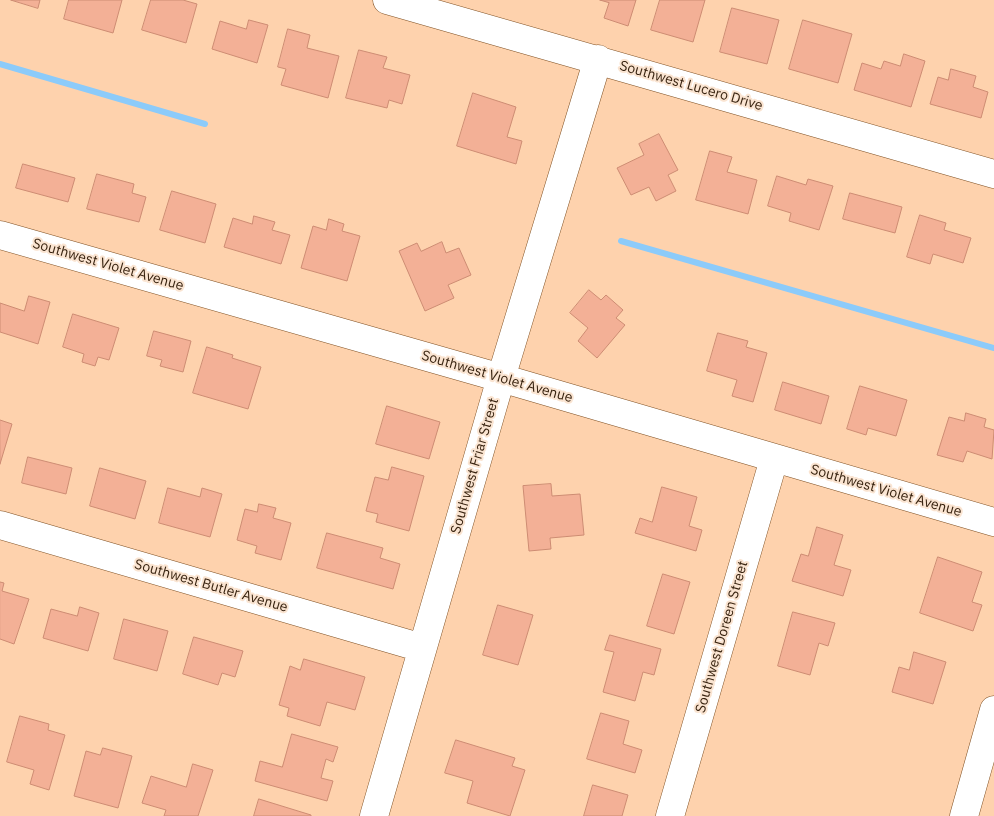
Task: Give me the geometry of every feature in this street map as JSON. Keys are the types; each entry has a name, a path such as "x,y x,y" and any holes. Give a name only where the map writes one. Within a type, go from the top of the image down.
{"street":[{"name":"Southwest Lucero Drive","path":"387,0 994,174"},
{"name":"Southwest Friar Street","path":"374,816 501,378 598,59"},
{"name":"Southwest Violet Avenue","path":"0,234 994,522"},
{"name":"Southwest Doreen Street","path":"670,816 774,459"},
{"name":"Southwest Butler Avenue","path":"0,525 422,648"},
{"path":"964,816 994,710"}],"building":[{"path":"11,0 40,0 38,8"},
{"path":"69,0 122,0 113,33 64,19"},
{"path":"151,0 183,0 197,4 186,43 142,30"},
{"path":"600,0 636,0 628,26 604,18 609,3"},
{"path":"660,0 705,0 693,42 651,30"},
{"path":"732,8 779,20 767,64 720,52"},
{"path":"249,20 268,25 257,63 212,49 220,21 246,29"},
{"path":"803,20 852,34 838,83 789,69"},
{"path":"288,29 310,35 307,48 339,56 328,98 281,85 286,69 278,67"},
{"path":"359,50 387,57 383,68 410,75 402,104 389,100 387,108 346,98"},
{"path":"904,54 925,61 911,107 854,90 862,63 881,69 884,61 900,66"},
{"path":"951,69 976,76 973,87 988,92 981,118 930,104 938,77 948,80"},
{"path":"473,93 516,107 507,137 522,141 516,164 457,146"},
{"path":"659,134 678,170 668,175 676,191 656,201 649,187 631,195 617,168 644,155 639,144"},
{"path":"710,151 732,157 727,172 757,180 748,214 696,200"},
{"path":"23,164 75,178 68,202 16,188"},
{"path":"97,174 134,184 132,193 146,197 139,222 87,209"},
{"path":"777,176 806,185 808,179 833,186 819,230 789,221 791,213 768,206"},
{"path":"172,191 216,204 205,243 160,230"},
{"path":"850,193 902,207 895,233 843,219"},
{"path":"920,215 946,223 944,230 971,238 963,263 933,254 930,264 907,257"},
{"path":"254,216 275,222 272,230 290,235 281,264 224,247 233,218 252,224"},
{"path":"329,219 344,224 342,231 360,236 347,281 301,268 313,226 326,230"},
{"path":"442,242 446,253 459,248 471,275 448,285 454,298 425,311 399,251 417,243 421,251"},
{"path":"589,290 601,300 606,295 623,310 616,318 625,325 597,358 578,341 588,328 570,313"},
{"path":"29,296 50,302 38,344 0,332 0,303 24,311"},
{"path":"73,314 119,328 109,360 98,357 95,366 82,362 84,354 63,347"},
{"path":"154,331 191,341 183,372 160,366 162,360 147,356"},
{"path":"718,333 748,341 746,347 767,353 753,402 732,396 737,380 707,371"},
{"path":"207,347 233,355 232,358 261,367 248,409 193,393"},
{"path":"783,382 829,396 821,424 775,410"},
{"path":"860,386 907,400 896,436 868,428 866,435 847,429"},
{"path":"387,406 440,422 429,459 376,444"},
{"path":"966,413 986,419 984,427 994,430 992,459 967,451 963,462 937,455 949,417 964,421"},
{"path":"0,420 12,424 0,464"},
{"path":"28,457 72,468 66,494 22,483"},
{"path":"392,467 424,476 409,531 376,522 378,514 366,511 375,477 388,480"},
{"path":"100,468 146,481 135,519 90,506"},
{"path":"551,484 552,496 580,494 584,535 550,538 551,549 529,551 523,486"},
{"path":"662,487 697,497 689,526 702,530 696,551 635,533 640,518 652,522"},
{"path":"168,488 200,497 202,488 222,494 210,537 159,523"},
{"path":"259,504 276,508 273,518 291,523 281,560 255,553 257,546 237,540 245,509 257,512"},
{"path":"817,527 843,535 834,565 851,570 843,596 792,581 801,554 808,556"},
{"path":"327,533 383,548 380,558 400,564 393,589 317,568"},
{"path":"938,557 982,572 972,602 982,605 973,631 920,613"},
{"path":"663,574 690,582 674,634 647,626"},
{"path":"0,582 4,583 2,591 29,599 14,644 0,639"},
{"path":"498,605 533,615 518,665 483,655"},
{"path":"80,607 99,613 88,651 43,638 51,609 77,616"},
{"path":"793,612 835,623 828,646 819,643 810,675 778,666"},
{"path":"124,619 168,631 157,671 114,659"},
{"path":"610,635 661,649 654,675 643,672 635,701 603,692 614,652 605,650"},
{"path":"194,637 243,651 235,677 222,673 218,685 183,674"},
{"path":"914,652 946,662 933,704 892,692 899,667 909,670"},
{"path":"304,659 365,677 355,710 327,702 320,726 287,716 289,708 279,705 290,666 300,670"},
{"path":"601,713 629,721 623,744 642,750 635,773 587,759"},
{"path":"20,716 49,724 48,730 65,735 49,790 30,784 34,770 7,762"},
{"path":"292,734 338,747 333,762 326,759 321,778 333,781 327,801 255,781 260,761 282,767"},
{"path":"456,740 515,758 512,766 525,770 510,816 467,803 473,781 445,773"},
{"path":"103,748 132,756 118,808 74,796 86,751 100,755"},
{"path":"193,764 213,770 198,816 164,816 166,810 142,803 151,776 186,787"},
{"path":"593,785 628,795 622,816 584,816"},
{"path":"259,799 311,815 311,816 254,816"}],"waterway":[{"path":"0,64 205,124"},
{"path":"621,241 994,348"}]}
